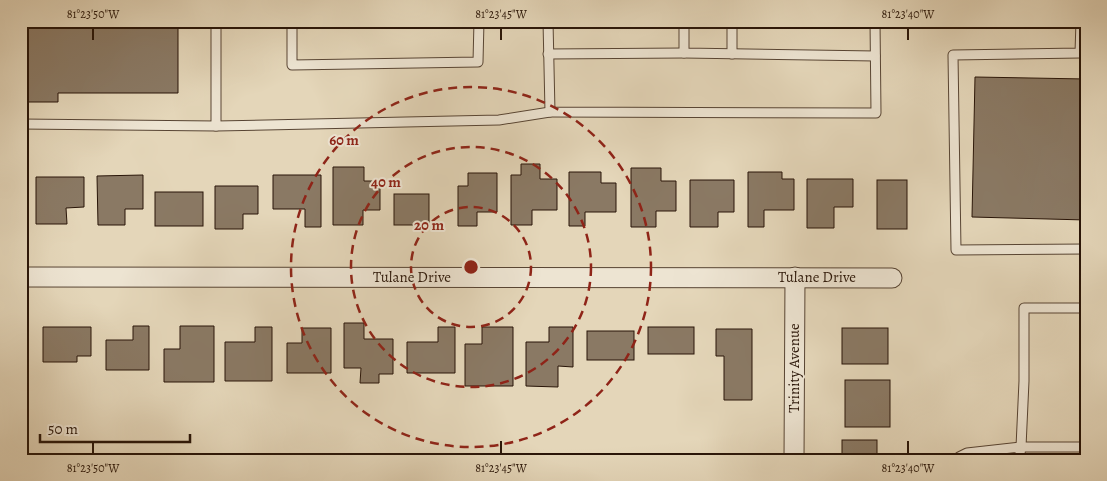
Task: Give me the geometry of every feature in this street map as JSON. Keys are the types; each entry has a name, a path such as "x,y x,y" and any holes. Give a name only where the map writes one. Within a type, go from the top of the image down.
{"street":[{"name":"Tulane Drive","path":"21,277 892,278"},
{"name":"Trinity Avenue","path":"794,277 794,460"}],"lane":[{"path":"216,21 216,126"},
{"path":"292,21 292,66 478,62 479,21"},
{"path":"548,21 550,112"},
{"path":"684,21 684,53"},
{"path":"732,21 732,54"},
{"path":"21,124 216,126 499,120 550,112 876,113 875,21"},
{"path":"1081,21 1083,53 953,56 956,250 1086,249"},
{"path":"548,54 684,53 875,56"},
{"path":"1020,460 1024,381 1024,308 1086,308"},
{"path":"958,460 959,457 967,453 1021,447 1086,447"}],"building":[{"path":"21,21 178,21 178,93 58,93 58,102 21,102"},
{"path":"975,77 1086,79 1086,220 972,217"},
{"path":"521,164 540,164 540,179 557,179 557,210 532,210 532,225 511,225 511,175 521,175"},
{"path":"333,167 364,167 364,181 380,181 380,210 363,210 363,225 333,225"},
{"path":"631,168 661,168 661,181 676,181 676,211 656,211 656,227 631,227"},
{"path":"21,171 23,171 23,230 21,230"},
{"path":"569,172 601,172 601,183 616,183 616,212 585,212 585,226 569,226"},
{"path":"748,172 782,172 782,179 794,179 794,210 764,210 764,227 748,227"},
{"path":"468,173 497,173 497,212 477,212 477,226 458,226 458,186 468,186"},
{"path":"143,175 143,209 125,209 125,225 98,225 97,176"},
{"path":"273,175 321,175 321,227 305,227 305,209 273,209"},
{"path":"36,177 84,177 84,207 66,208 67,224 36,224"},
{"path":"807,179 853,179 853,207 834,207 834,228 807,228"},
{"path":"690,180 734,180 734,212 718,212 718,227 690,227"},
{"path":"877,180 907,180 907,229 877,229"},
{"path":"215,186 258,186 258,214 243,214 243,229 215,229"},
{"path":"155,192 203,192 203,226 155,226"},
{"path":"394,194 429,194 429,225 394,225"},
{"path":"344,323 364,323 364,339 393,339 393,374 379,374 379,383 360,383 361,368 344,368"},
{"path":"133,326 149,326 149,370 106,370 106,340 133,340"},
{"path":"180,326 214,326 214,382 164,382 164,349 180,349"},
{"path":"43,327 91,327 91,356 77,356 77,362 43,362"},
{"path":"255,327 272,327 272,381 225,381 225,342 255,342"},
{"path":"438,327 455,327 455,373 407,373 407,342 438,342"},
{"path":"482,327 513,327 513,386 465,386 465,344 482,344"},
{"path":"549,327 573,327 573,367 558,366 558,387 526,386 526,342 549,342"},
{"path":"648,327 694,327 694,354 648,354"},
{"path":"21,328 28,328 28,356 21,356"},
{"path":"302,328 331,328 331,373 287,373 287,343 302,343"},
{"path":"842,328 888,328 888,364 842,364"},
{"path":"716,329 752,329 752,400 724,400 724,356 716,356"},
{"path":"587,331 634,331 634,360 587,360"},
{"path":"845,380 890,380 890,427 845,427"},
{"path":"842,440 877,440 877,460 842,460"}]}
